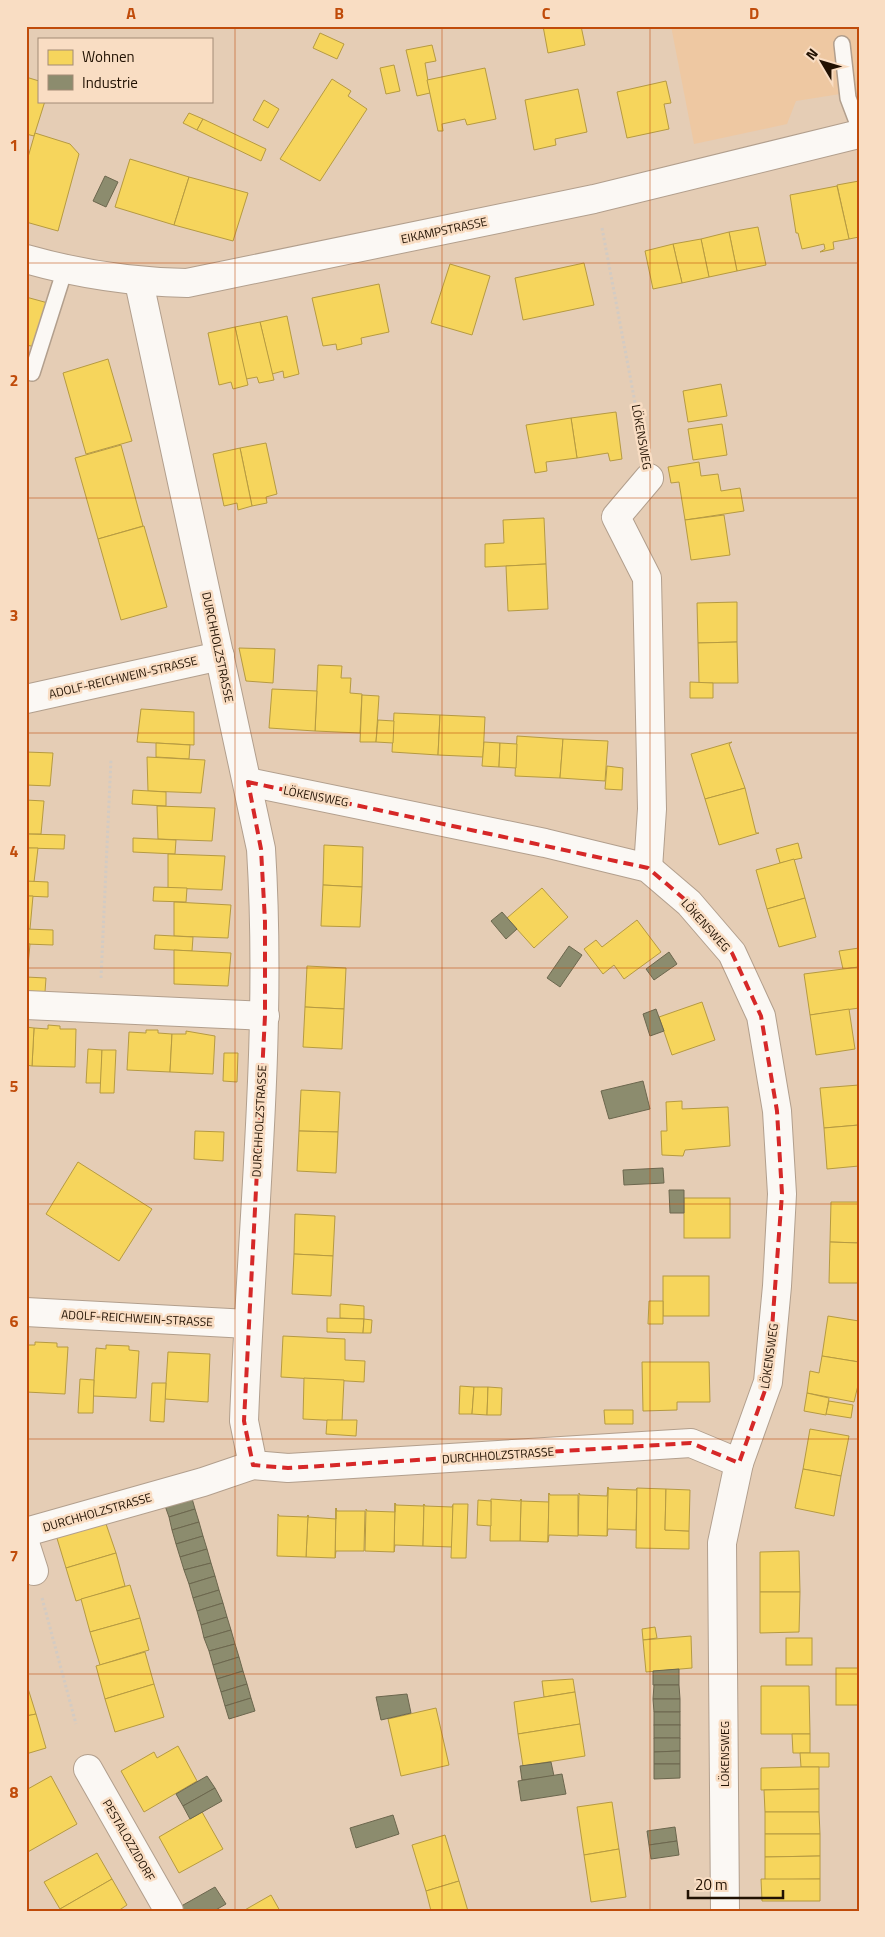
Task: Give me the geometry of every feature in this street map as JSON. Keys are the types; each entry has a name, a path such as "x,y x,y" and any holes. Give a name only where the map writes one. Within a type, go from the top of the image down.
{"street":[{"name":"EIKAMPSTRASSE","path":"26,259 66,269 139,282 187,283 594,199 859,134"},
{"name":"DURCHHOLZSTRASSE","path":"139,282 261,849 265,921 265,1016 244,1421 253,1465"},
{"name":"LÖKENSWEG","path":"648,868 652,809 647,578 616,517 649,478"},
{"name":"ADOLF-REICHWEIN-STRASSE","path":"26,699 220,656"},
{"name":"LÖKENSWEG","path":"248,782 545,843 648,868 689,904 732,953 761,1016 777,1110 782,1194 777,1286 768,1382 739,1463 722,1543 724,1911"},
{"path":"26,1006 265,1016"},
{"name":"ADOLF-REICHWEIN-STRASSE","path":"26,1312 248,1324"},
{"name":"DURCHHOLZSTRASSE","path":"26,1532 203,1482 253,1465 288,1468 690,1443 739,1463"},
{"name":"PESTALOZZIDORF","path":"88,1769 170,1911"}],"lane":[{"path":"842,44 848,98 859,127"},
{"path":"32,373 66,269"}],"path":[{"name":"LÖKENSWEG","path":"594,199 604,234 649,478"},
{"path":"100,1009 111,759"},
{"path":"30,1558 76,1724"}],"highlighted area":[{"path":"248,782 648,868 689,903 732,953 761,1016 777,1111 782,1194 768,1382 739,1463 691,1443 288,1468 253,1465 244,1421 265,1016 265,921 261,849"}],"shaded area":[{"path":"671,26 859,26 859,91 796,101 787,124 694,144"}],"building: Wohnen":[{"path":"543,26 581,26 585,45 548,53"},
{"path":"320,33 344,44 337,59 313,48"},
{"path":"432,45 436,61 425,63 430,93 417,96 406,50"},
{"path":"394,65 400,91 386,94 380,68"},
{"path":"485,68 496,119 467,125 465,119 442,124 443,131 438,131 427,80"},
{"path":"26,77 38,81 38,102 45,102 34,136 26,134"},
{"path":"332,79 351,91 348,96 367,109 320,181 280,159"},
{"path":"666,81 671,103 664,104 669,129 627,138 617,92"},
{"path":"578,89 587,132 555,139 556,145 534,150 525,100"},
{"path":"264,100 279,109 268,128 253,120"},
{"path":"189,113 203,119 197,130 183,123"},
{"path":"203,119 266,149 261,161 197,130"},
{"path":"35,133 70,144 79,154 58,231 26,222 26,164"},
{"path":"130,159 189,177 174,225 115,207"},
{"path":"189,177 248,193 233,241 174,225"},
{"path":"859,181 859,237 849,239 837,185"},
{"path":"837,186 849,239 833,242 834,249 820,252 825,249 824,244 802,249 798,233 796,233 790,195"},
{"path":"758,227 766,265 737,271 729,232"},
{"path":"729,232 737,271 709,277 701,239"},
{"path":"701,239 709,277 682,283 673,244"},
{"path":"673,244 682,283 653,289 645,251"},
{"path":"584,263 594,305 523,320 515,278"},
{"path":"450,264 490,276 472,335 431,323"},
{"path":"379,284 389,332 361,338 362,344 337,350 336,344 323,346 312,298"},
{"path":"26,297 48,303 36,347 26,345"},
{"path":"287,316 299,374 284,378 283,371 272,374 260,322"},
{"path":"260,322 274,380 259,383 257,377 246,379 235,327"},
{"path":"235,327 248,385 233,389 231,382 219,385 208,333"},
{"path":"108,359 132,441 86,454 63,373"},
{"path":"721,384 727,416 688,422 683,391"},
{"path":"616,412 622,459 610,461 608,453 577,458 571,418"},
{"path":"571,418 577,458 546,462 547,471 535,473 526,425"},
{"path":"722,424 727,455 693,460 688,429"},
{"path":"266,443 277,494 266,497 267,503 252,506 240,448"},
{"path":"121,445 143,526 98,539 75,458"},
{"path":"240,448 252,506 238,510 237,503 224,506 213,454"},
{"path":"699,462 701,476 718,474 721,491 740,488 744,511 685,520 679,482 671,483 668,467"},
{"path":"724,515 730,555 691,560 685,520"},
{"path":"544,518 546,564 485,567 485,544 504,543 503,520"},
{"path":"144,526 167,607 121,620 98,539"},
{"path":"546,564 548,609 508,611 506,566"},
{"path":"737,602 737,642 698,643 697,603"},
{"path":"737,642 738,683 699,683 698,643"},
{"path":"239,648 275,649 273,683 246,681"},
{"path":"318,665 342,666 341,678 351,678 350,693 362,694 360,733 315,731"},
{"path":"690,682 713,683 713,698 690,698"},
{"path":"272,689 317,691 315,731 269,728"},
{"path":"362,695 379,696 376,742 360,742"},
{"path":"141,709 194,712 194,745 137,742"},
{"path":"394,713 440,715 438,755 392,752"},
{"path":"440,715 485,717 483,757 438,755"},
{"path":"378,720 394,721 393,743 376,742"},
{"path":"517,736 563,739 560,778 515,776"},
{"path":"563,739 608,741 605,781 560,778"},
{"path":"484,742 500,743 499,767 482,766"},
{"path":"732,742 729,744 745,788 705,799 691,754"},
{"path":"156,743 190,745 189,759 156,757"},
{"path":"500,743 517,744 516,768 499,767"},
{"path":"26,752 53,753 50,786 26,785"},
{"path":"147,757 205,760 201,793 148,791"},
{"path":"607,766 623,768 622,790 605,789"},
{"path":"745,788 756,833 759,833 719,845 705,799"},
{"path":"133,790 166,792 166,806 132,804"},
{"path":"26,800 44,801 41,834 26,834"},
{"path":"157,806 215,808 212,841 158,839"},
{"path":"26,834 65,835 64,849 26,848"},
{"path":"133,838 176,840 175,854 133,852"},
{"path":"798,843 802,858 780,863 776,849"},
{"path":"324,845 363,847 362,887 323,885"},
{"path":"26,848 38,848 34,882 26,881"},
{"path":"168,854 225,856 222,890 168,888"},
{"path":"794,859 805,898 767,909 756,870"},
{"path":"26,881 48,882 48,897 26,896"},
{"path":"323,885 362,887 360,927 321,926"},
{"path":"154,887 187,888 186,902 153,901"},
{"path":"542,888 568,917 534,948 507,918"},
{"path":"26,896 33,896 30,929 26,929"},
{"path":"805,898 816,937 779,947 767,909"},
{"path":"174,902 231,905 228,938 174,936"},
{"path":"637,920 661,952 624,979 614,965 603,974 584,949 596,940 602,947"},
{"path":"26,929 53,930 53,945 26,944"},
{"path":"155,935 193,937 192,951 154,949"},
{"path":"26,944 30,944 27,977 26,977"},
{"path":"859,948 859,967 843,969 839,951"},
{"path":"174,950 231,953 228,986 174,984"},
{"path":"307,966 346,968 344,1009 305,1007"},
{"path":"859,967 859,1008 810,1015 804,974"},
{"path":"26,977 46,978 45,992 26,991"},
{"path":"702,1002 715,1040 672,1055 659,1017"},
{"path":"305,1007 344,1009 342,1049 303,1047"},
{"path":"849,1009 855,1049 816,1055 810,1015"},
{"path":"48,1025 60,1026 60,1029 76,1029 75,1067 32,1066 34,1028 48,1029"},
{"path":"26,1027 34,1028 32,1066 26,1065"},
{"path":"146,1030 158,1030 158,1033 172,1034 170,1072 127,1070 129,1032 146,1033"},
{"path":"186,1031 215,1036 213,1074 170,1072 172,1034 186,1034"},
{"path":"88,1049 102,1050 101,1083 86,1083"},
{"path":"102,1050 116,1050 114,1093 100,1093"},
{"path":"224,1053 238,1053 237,1082 223,1081"},
{"path":"859,1085 859,1125 824,1128 820,1088"},
{"path":"301,1090 340,1092 338,1132 299,1131"},
{"path":"682,1101 682,1109 728,1107 730,1146 685,1150 683,1156 662,1155 661,1131 667,1131 666,1102"},
{"path":"859,1125 859,1166 827,1169 824,1128"},
{"path":"195,1131 224,1132 223,1161 194,1159"},
{"path":"299,1131 338,1132 336,1173 297,1171"},
{"path":"78,1162 152,1209 119,1261 46,1214"},
{"path":"684,1198 730,1198 730,1238 684,1238"},
{"path":"831,1202 859,1202 859,1243 830,1242"},
{"path":"295,1214 335,1216 333,1256 294,1254"},
{"path":"830,1242 859,1243 859,1283 829,1283"},
{"path":"294,1254 333,1256 331,1296 292,1294"},
{"path":"663,1276 709,1276 709,1316 663,1316"},
{"path":"649,1301 663,1301 663,1324 648,1324"},
{"path":"340,1304 364,1306 364,1319 340,1318"},
{"path":"828,1316 859,1321 859,1362 822,1356"},
{"path":"327,1318 364,1319 363,1333 327,1332"},
{"path":"364,1319 372,1320 371,1333 363,1333"},
{"path":"283,1336 345,1339 345,1360 365,1361 364,1382 281,1377"},
{"path":"35,1342 57,1343 57,1347 68,1347 65,1394 26,1392 26,1345 35,1345"},
{"path":"106,1345 129,1346 129,1350 139,1351 136,1398 93,1396 96,1348 106,1349"},
{"path":"168,1352 210,1354 208,1402 165,1399"},
{"path":"822,1356 859,1362 859,1381 854,1402 807,1393 810,1371 819,1373"},
{"path":"642,1362 709,1362 710,1402 677,1402 677,1410 643,1411"},
{"path":"304,1378 344,1380 342,1421 303,1419"},
{"path":"80,1379 94,1380 93,1413 78,1413"},
{"path":"152,1383 166,1383 164,1422 150,1421"},
{"path":"460,1386 474,1387 472,1414 459,1414"},
{"path":"474,1387 488,1387 487,1415 472,1414"},
{"path":"488,1387 502,1388 501,1415 487,1415"},
{"path":"807,1393 829,1398 826,1415 804,1411"},
{"path":"829,1401 853,1405 851,1418 826,1414"},
{"path":"604,1410 633,1410 633,1424 605,1424"},
{"path":"327,1420 357,1420 356,1436 326,1434"},
{"path":"810,1429 849,1436 841,1476 803,1469"},
{"path":"803,1469 841,1476 834,1516 795,1508"},
{"path":"608,1487 609,1489 636,1490 637,1488 636,1530 608,1529 607,1536"},
{"path":"608,1487 607,1536 578,1535 579,1493 580,1495 607,1496"},
{"path":"637,1488 666,1489 665,1530 689,1531 689,1549 636,1548"},
{"path":"666,1489 690,1490 689,1531 665,1530"},
{"path":"549,1493 550,1495 578,1495 578,1536 549,1535 548,1542"},
{"path":"491,1499 520,1501 521,1499 520,1541 490,1541"},
{"path":"521,1499 521,1501 549,1502 548,1542 520,1541"},
{"path":"478,1500 491,1501 491,1526 477,1525"},
{"path":"395,1503 396,1505 423,1506 424,1504 423,1546 395,1545 394,1552"},
{"path":"424,1504 425,1506 452,1507 453,1505 452,1547 423,1546"},
{"path":"453,1504 468,1504 466,1558 451,1558"},
{"path":"336,1508 337,1511 365,1511 364,1551 336,1551 335,1558"},
{"path":"366,1509 367,1511 395,1512 394,1552 365,1551"},
{"path":"278,1514 279,1516 307,1517 308,1515 306,1557 277,1556"},
{"path":"308,1515 308,1517 336,1519 335,1558 306,1557"},
{"path":"105,1521 116,1553 66,1568 56,1535"},
{"path":"799,1551 800,1592 760,1592 760,1552"},
{"path":"116,1553 125,1586 76,1601 66,1568"},
{"path":"130,1585 140,1618 90,1632 81,1599"},
{"path":"760,1592 800,1592 799,1632 760,1633"},
{"path":"140,1618 149,1650 100,1665 90,1632"},
{"path":"655,1627 657,1638 643,1640 642,1629"},
{"path":"691,1636 692,1668 646,1672 643,1640"},
{"path":"786,1638 812,1638 812,1665 786,1665"},
{"path":"145,1652 154,1684 105,1699 96,1666"},
{"path":"836,1668 859,1668 859,1705 836,1705"},
{"path":"573,1679 575,1692 544,1697 542,1681"},
{"path":"26,1682 36,1714 26,1716"},
{"path":"154,1684 164,1717 115,1732 105,1699"},
{"path":"761,1686 809,1686 810,1734 761,1734"},
{"path":"575,1692 580,1724 518,1734 514,1702"},
{"path":"436,1708 449,1765 401,1776 388,1719"},
{"path":"36,1714 46,1748 26,1754 26,1716"},
{"path":"580,1724 585,1756 523,1766 518,1734"},
{"path":"792,1734 810,1734 810,1753 793,1753"},
{"path":"178,1746 197,1781 144,1812 121,1771 154,1752 157,1758"},
{"path":"800,1753 829,1753 829,1767 801,1767"},
{"path":"819,1767 819,1789 761,1790 761,1768"},
{"path":"51,1776 77,1824 26,1853 26,1790"},
{"path":"819,1789 819,1812 765,1812 764,1790"},
{"path":"612,1802 619,1849 584,1855 577,1807"},
{"path":"202,1812 223,1849 179,1873 159,1837"},
{"path":"765,1812 819,1812 820,1834 765,1834"},
{"path":"765,1834 820,1834 820,1856 765,1857"},
{"path":"445,1835 459,1881 426,1891 412,1845"},
{"path":"619,1849 626,1897 591,1902 584,1855"},
{"path":"97,1853 112,1879 60,1909 44,1882"},
{"path":"820,1856 820,1879 765,1880 765,1857"},
{"path":"112,1879 127,1905 118,1911 61,1911 60,1909"},
{"path":"761,1879 820,1879 820,1901 762,1901"},
{"path":"459,1881 468,1911 431,1911 426,1891"},
{"path":"271,1895 280,1911 243,1911"}],"building: Industrie":[{"path":"105,176 118,182 106,207 93,201"},
{"path":"502,912 517,929 506,939 491,921"},
{"path":"569,946 582,955 560,987 547,978"},
{"path":"669,952 677,964 654,980 646,969"},
{"path":"656,1009 664,1031 650,1036 643,1014"},
{"path":"643,1081 650,1109 609,1119 601,1091"},
{"path":"663,1168 664,1183 624,1185 623,1170"},
{"path":"669,1190 684,1190 684,1213 670,1213"},
{"path":"191,1495 195,1509 169,1517 164,1503"},
{"path":"195,1509 199,1522 172,1530 169,1517"},
{"path":"199,1522 203,1536 176,1544 172,1530"},
{"path":"203,1536 207,1549 180,1557 176,1544"},
{"path":"207,1549 211,1563 184,1570 180,1557"},
{"path":"211,1563 215,1576 189,1584 184,1570"},
{"path":"215,1576 219,1590 193,1598 189,1584"},
{"path":"219,1590 223,1603 197,1611 193,1598"},
{"path":"223,1603 227,1617 201,1625 197,1611"},
{"path":"227,1617 231,1630 204,1638 201,1625"},
{"path":"231,1630 235,1644 209,1651 204,1638"},
{"path":"235,1644 239,1657 213,1665 209,1651"},
{"path":"239,1657 243,1671 217,1679 213,1665"},
{"path":"679,1669 679,1685 653,1685 653,1671"},
{"path":"243,1671 247,1684 221,1692 217,1679"},
{"path":"247,1684 251,1698 225,1706 221,1692"},
{"path":"654,1685 679,1685 680,1699 653,1699"},
{"path":"407,1694 411,1713 381,1720 376,1697"},
{"path":"251,1698 255,1711 229,1719 225,1706"},
{"path":"653,1699 680,1699 680,1712 654,1712"},
{"path":"654,1712 680,1712 680,1725 654,1725"},
{"path":"654,1725 680,1725 680,1738 654,1738"},
{"path":"654,1738 680,1738 680,1751 654,1752"},
{"path":"680,1751 680,1764 654,1764 654,1752"},
{"path":"551,1762 554,1776 522,1780 520,1766"},
{"path":"654,1764 680,1764 680,1778 654,1779"},
{"path":"562,1774 566,1794 521,1801 518,1781"},
{"path":"207,1776 215,1788 183,1806 176,1794"},
{"path":"215,1788 222,1801 190,1819 183,1806"},
{"path":"393,1815 399,1834 356,1848 350,1828"},
{"path":"675,1827 677,1841 649,1845 647,1831"},
{"path":"677,1841 679,1855 651,1859 649,1845"},
{"path":"215,1887 226,1904 214,1911 177,1911 176,1909"}]}
